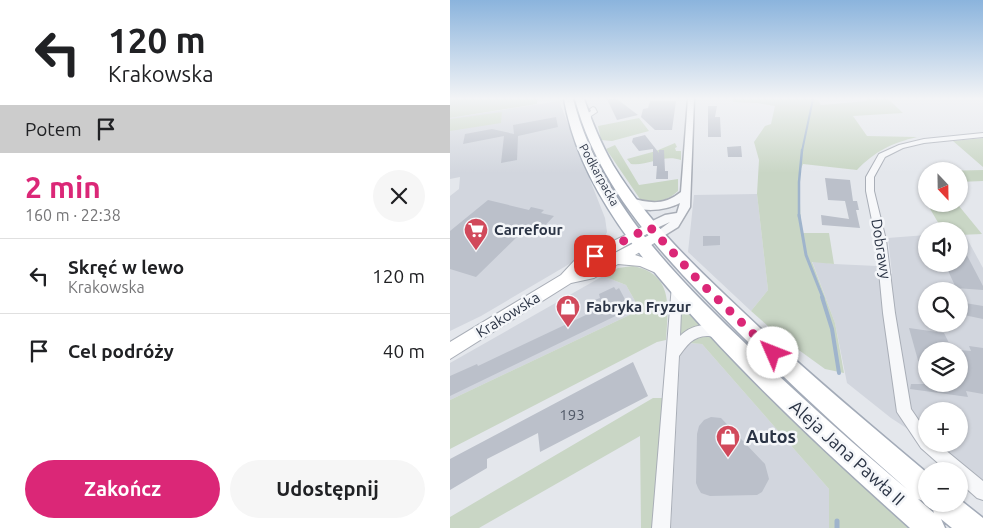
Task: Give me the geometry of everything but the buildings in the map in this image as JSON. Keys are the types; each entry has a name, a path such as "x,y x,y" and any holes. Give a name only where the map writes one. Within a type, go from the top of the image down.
{"main road":[{"name":"Podkarpacka","path":"573,124 581,143 623,219 646,236"},
{"name":"Podkarpacka","path":"587,124 608,167 630,201 646,236"},
{"path":"623,219 613,253 648,262 670,278"},
{"name":"Krakowska","path":"450,350 566,278 589,274 613,253 646,236"},
{"name":"Aleja Jana Pawła II","path":"646,236 670,278 720,332 796,407 931,528"},
{"name":"Aleja Jana Pawła II","path":"646,236 698,280 776,356 918,481"},
{"path":"954,512 974,528"}],"street":[{"path":"646,236 672,228 680,220 685,207 690,124"},
{"name":"Dobrawy","path":"918,432 904,412 889,313 881,240 870,191 870,177 872,169 882,156 901,146 924,141 983,135"},
{"path":"630,201 655,207 676,201 686,193"},
{"path":"661,528 670,384 674,353 670,278"},
{"path":"674,353 685,336 698,330 720,332"},
{"name":"Dobrawy","path":"936,452 983,492"}],"shaded area":[{"path":"450,124 568,124 605,218 607,232 600,246 481,316 450,331 450,196 459,189 460,177 450,179"},
{"path":"757,194 768,290 751,311 688,252 694,195"},
{"path":"918,236 918,272 968,272 968,240 983,268 983,484 968,473 968,462 954,462 941,452 968,452 968,402 918,402 918,436 891,418 847,383 835,323 812,261 877,266 892,274 888,238"},
{"path":"603,276 626,285 640,310 450,400 450,363"},
{"path":"689,343 702,344 829,489 829,528 671,528 680,356"}],"green space":[{"path":"450,124 497,124 450,131"},
{"path":"610,124 643,124 649,131 612,141 601,140 598,126"},
{"path":"771,124 858,124 867,136 917,137 884,149 857,170 803,164 799,173 801,233 829,233 834,264 812,262 835,323 844,373 825,369 778,335 751,311 768,290 757,194 759,160 754,142 765,126"},
{"path":"983,138 983,167 953,141"},
{"path":"675,143 676,151 681,151 681,160 668,158 631,164 627,159 656,151"},
{"path":"615,145 639,185 678,179 678,191 660,201 640,199 606,149"},
{"path":"968,170 983,170 983,181 968,182"},
{"path":"932,212 964,212 982,234 968,235 968,222 938,222"},
{"path":"633,266 646,270 656,276 662,284 667,304 666,340 657,342 450,449 450,400 640,310 626,285 603,276 618,268"},
{"path":"681,305 684,305 701,324 679,335"},
{"path":"698,335 712,336 809,434 909,528 829,528 829,489 702,344 689,343 680,356 680,350"},
{"path":"653,398 664,398 652,528 641,528 640,436 479,528 450,528 450,517"}],"waterway":[{"path":"802,151 808,124"},
{"path":"799,215 799,182 802,150"},
{"path":"799,215 806,255 823,298"},
{"path":"822,297 832,329 839,373"},
{"path":"837,521 837,528"}],"place":[{"name":"Carrefour","path":"476,251"},
{"name":"Fabryka Fryzur","path":"568,328"},
{"name":"Autos","path":"728,458"}],"route":[{"path":"595,256 650,227 698,280 773,353"}]}
